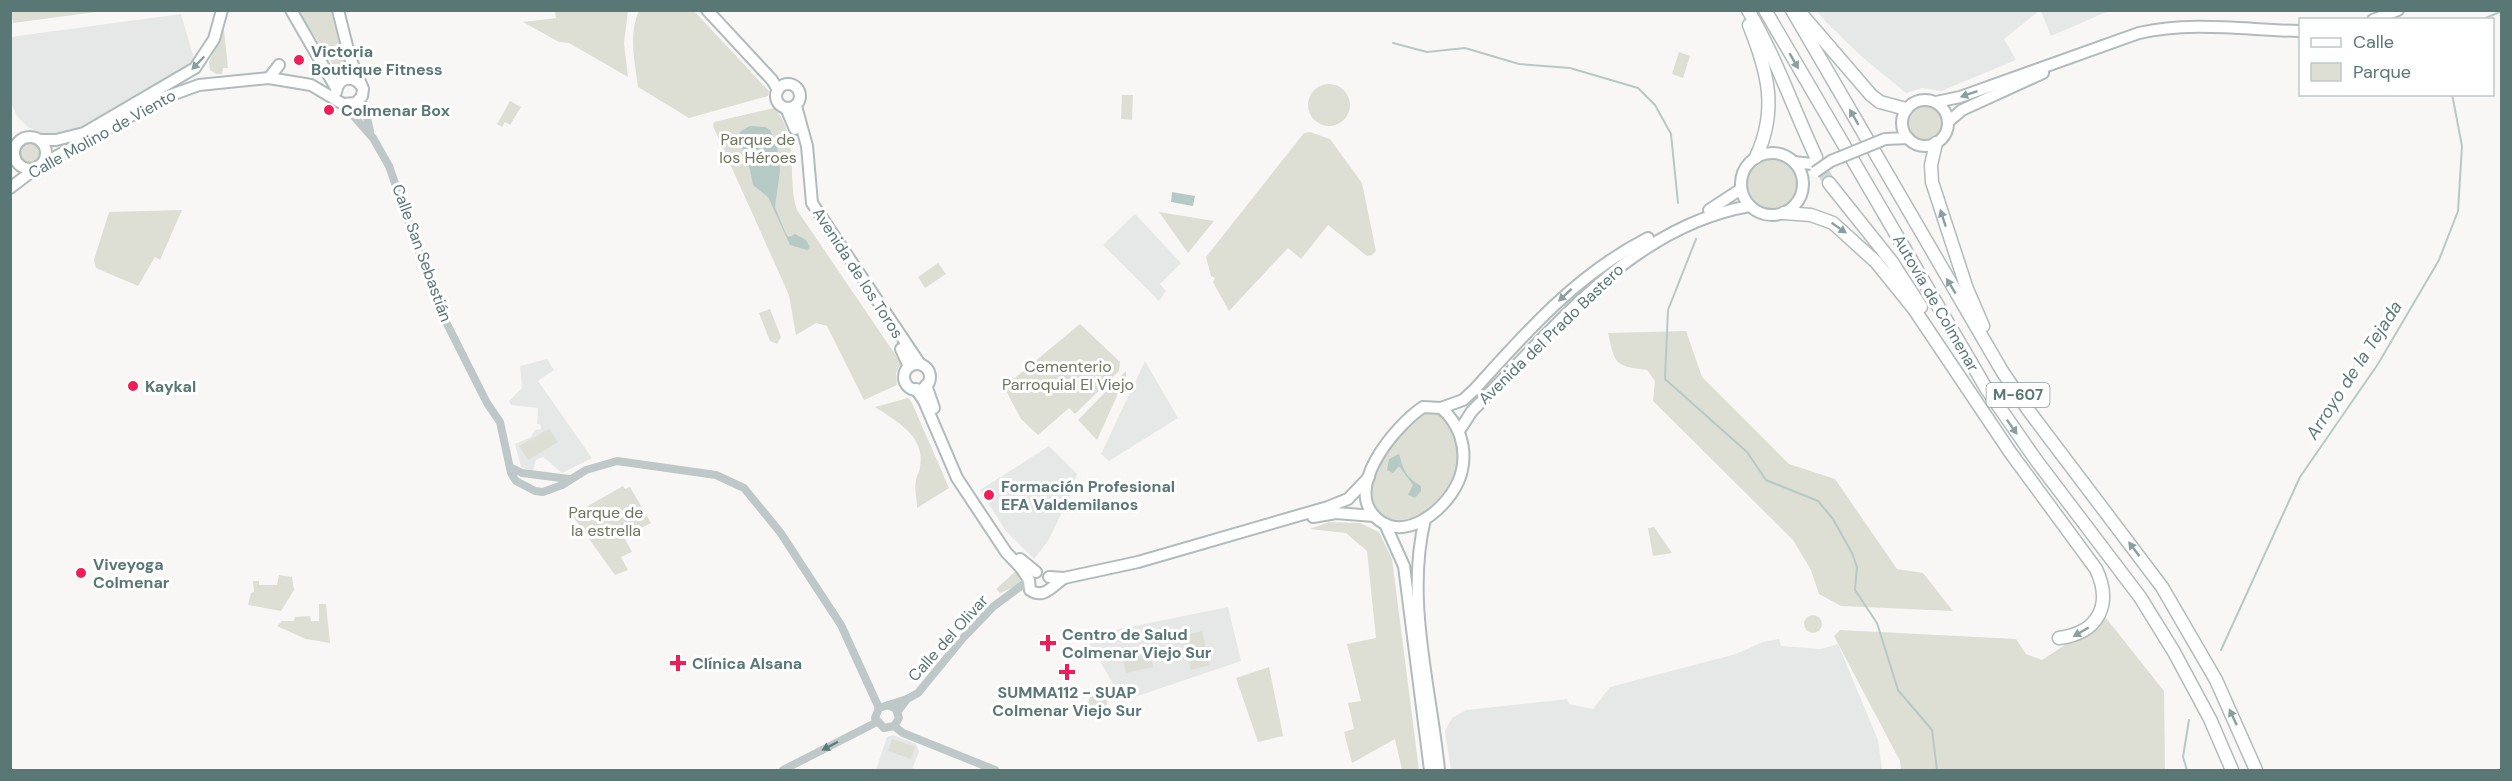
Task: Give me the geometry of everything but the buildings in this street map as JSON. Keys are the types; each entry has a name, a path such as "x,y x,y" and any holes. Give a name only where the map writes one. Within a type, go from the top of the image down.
{"highway":[{"path":"1742,10 1761,55 1768,98 1769,120 1766,136 1756,157"},
{"path":"1748,10 1777,66 1814,164"},
{"name":"Autovía de Colmenar","path":"1765,10 1986,388 2036,460 2140,597 2194,687 2232,771"},
{"name":"Autovía de Colmenar","path":"1792,10 2002,371 2029,411 2162,587 2216,680 2256,771"},
{"path":"1799,10 1871,94 1880,102 1906,109"},
{"path":"1936,143 1931,165 1932,182 1967,289 2002,371"},
{"path":"1829,183 1892,262 1943,344 1967,388"},
{"path":"1784,213 1811,215 1833,223 1876,262 1914,309 1967,388 2097,569 2103,583 2104,599 2098,616 2087,630 2073,637 2058,639"},
{"path":"2058,516 2140,597"},
{"path":"2117,576 2151,625 2186,683 2225,771"}],"main road":[{"name":"Calle Molino de Viento","path":"39,140 56,140 84,133 195,68 214,39 222,10"},
{"path":"291,10 327,69 342,82"},
{"path":"338,10 350,58 362,91 352,105 341,103 342,82 350,68 350,58"},
{"path":"706,10 772,80 781,87 794,85 799,89 801,99 791,107 777,100 781,87"},
{"path":"715,10 781,87"},
{"path":"2378,18 2398,10"},
{"path":"1794,162 1814,164 1831,161 1885,139 1902,124 1906,109 1916,101 1936,102 1960,97 2139,33 2183,26 2299,31"},
{"path":"1948,122 1962,110 2081,55"},
{"path":"269,78 279,65"},
{"name":"Calle Molino de Viento","path":"10,188 39,166 181,91 219,81 269,78 314,86 354,79 362,91"},
{"name":"Calle Molino de Viento","path":"314,86 341,103"},
{"path":"1885,139 1908,138 1924,146 1936,143 1944,137 1948,122 1944,108 1936,102"},
{"name":"Avenida de los Toros","path":"791,107 807,146 812,202 915,366"},
{"path":"1902,124 1908,138"},
{"path":"31,137 39,140 46,151 39,166 25,168 12,158 16,144 23,138 31,137"},
{"path":"1803,188 1801,174 1794,162 1788,157 1772,153 1756,157 1744,170 1741,189 1750,206 1763,214 1784,213 1797,203 1814,164"},
{"name":"Avenida del Prado Bastero","path":"1441,408 1463,400 1540,319 1588,275 1629,248 1714,208 1741,189"},
{"name":"Avenida del Prado Bastero","path":"1459,431 1472,411 1598,285 1631,257 1660,238 1682,228 1726,210 1750,206"},
{"path":"922,387 906,382 905,374 915,366 929,372 922,387 924,401 957,478 1006,552 1032,576"},
{"path":"1032,576 1042,572 1049,577 1064,578 1138,562 1348,499 1369,477 1391,436 1407,418 1424,407 1441,408 1455,422 1459,431 1463,450 1460,483 1446,503 1425,519 1405,525 1385,524"},
{"path":"1369,477 1366,496 1374,516"},
{"path":"1254,529 1336,513 1374,516 1385,524 1404,566 1430,771"},
{"path":"1425,519 1417,562 1418,596 1439,771"},
{"path":"1032,576 1030,590 1036,594 1043,594 1064,578"},
{"path":"1049,577 1049,589"}],"street":[{"path":"362,91 373,138"},
{"name":"Calle Molino de Viento","path":"341,103 373,138"},
{"name":"Calle San Sebastián","path":"373,138 398,184 441,314 486,403 500,422 512,468"},
{"path":"512,468 516,481 538,492 548,491 603,463 617,461 716,475 744,488 780,532 840,625 879,708"},
{"path":"512,468 531,475 568,479"},
{"path":"531,475 526,481 531,489"},
{"path":"547,476 551,483 548,491"},
{"name":"Calle del Olivar","path":"888,705 918,693 963,638 994,606 1032,576"},
{"name":"Calle del Olivar","path":"1009,595 1036,594"},
{"name":"Calle del Olivar","path":"898,711 907,699"},
{"path":"888,705 898,711 898,721 894,726 884,728 877,722 875,714 879,708 888,705"},
{"path":"783,771 877,722"},
{"path":"894,726 903,733 995,771"}],"shaded area":[{"path":"2039,10 2004,39 2016,60 1941,91 1922,88 1906,93 1861,56 1817,11"},
{"path":"2109,10 2051,36 2041,11"},
{"path":"181,14 195,62 76,132 47,136 28,127 17,116 11,103 10,37"},
{"path":"750,126 765,127 770,130 777,145 780,171 775,207 786,234 789,237 795,234 806,240 810,247 807,250 790,245 768,197 753,185 738,136 741,131"},
{"path":"1172,192 1195,196 1193,206 1171,202"},
{"path":"1135,214 1181,263 1160,284 1166,291 1159,301 1103,245"},
{"path":"547,359 554,370 538,381 592,458 562,473 543,457 536,460 533,471 521,467 515,444 531,437 535,430 541,429 541,425 537,424 538,408 511,405 509,401 522,388 520,366"},
{"path":"1145,361 1178,418 1109,461 1101,454"},
{"path":"1049,446 1077,474 1070,496 1048,541 1034,559 1006,531 980,490"},
{"path":"1399,454 1406,473 1421,486 1421,491 1415,498 1408,495 1413,485 1399,466 1393,473 1387,470 1389,459"},
{"path":"1228,607 1241,661 1129,699 1121,697 1085,636"},
{"path":"1779,639 1781,646 1821,649 1838,644 1878,740 1882,770 1451,770 1445,731 1452,718 1466,710 1567,699 1569,704 1593,709 1610,687 1736,654 1763,642"},
{"path":"893,735 916,744 919,752 912,770 876,770 887,737"}],"green space":[{"path":"11,10 96,10 96,12 13,23"},
{"path":"298,11 331,11 346,69 338,72"},
{"path":"555,11 628,11 624,43 628,77 569,43 559,42 523,22 556,18"},
{"name":"Parque de los Héroes","path":"639,11 694,11 769,91 768,96 689,118 638,87 633,39"},
{"path":"224,30 228,68 223,68 222,74 216,74 210,70 209,62"},
{"path":"1679,52 1690,56 1683,78 1672,74"},
{"path":"1329,84 1337,85 1344,90 1349,97 1349,113 1344,120 1337,125 1329,126 1321,125 1314,120 1309,113 1308,105 1309,97 1314,90 1321,85"},
{"path":"1122,95 1133,95 1132,120 1121,119"},
{"path":"510,101 521,107 510,125 505,122 502,127 497,124"},
{"path":"1925,106 1937,111 1942,123 1937,135 1925,140 1913,135 1908,123 1913,111"},
{"name":"Parque de los Héroes","path":"774,108 782,119 790,144 797,210 901,363 896,373 897,385 864,400 827,326 816,323 796,335 789,295 713,126 714,122"},
{"path":"1310,132 1330,139 1362,183 1376,251 1367,256 1328,225 1301,259 1288,248 1229,311 1213,282 1215,278 1211,276 1206,257 1304,133"},
{"path":"29,142 37,145 40,153 37,161 29,164 21,161 18,153 21,145"},
{"path":"1772,159 1790,166 1797,184 1790,202 1772,209 1754,202 1747,184 1754,166"},
{"path":"182,210 160,260 155,257 138,286 96,268 94,260 109,212"},
{"path":"1159,212 1214,221 1188,253"},
{"path":"938,263 946,274 925,288 918,277"},
{"path":"770,309 781,337 777,344 770,341 759,313"},
{"name":"Cementerio Parroquial El Viejo","path":"1080,324 1120,362 1119,371 1075,414 1069,408 1038,435 1021,419 1004,387"},
{"path":"1686,331 1702,377 1789,464 1835,479 1897,569 1923,573 1953,611 1841,606 1819,594 1811,570 1793,540 1653,401 1655,381 1647,370 1628,367 1618,362 1612,351 1608,333"},
{"path":"1126,371 1126,376 1097,440 1078,420"},
{"path":"908,398 949,488 917,508 915,483 920,469 921,456 918,447 908,431 875,407"},
{"path":"1430,411 1443,415 1454,431 1458,450 1457,469 1450,487 1438,502 1424,513 1406,519 1386,518 1376,507 1372,492 1382,458 1404,428 1417,417"},
{"path":"549,429 558,442 528,460 519,446"},
{"name":"Parque de la estrella","path":"623,486 625,489 630,487 651,523 624,537 632,552 621,557 628,570 615,575 572,515"},
{"path":"1329,522 1360,523 1379,532 1392,559 1419,770 1402,770 1395,739 1352,763 1344,732 1354,729 1348,703 1361,701 1347,644 1376,638 1367,551 1346,533 1310,529"},
{"path":"1654,527 1672,553 1653,556 1648,528"},
{"path":"1018,569 1023,574 1018,585 1000,593 996,589"},
{"path":"279,575 292,577 294,590 281,611 248,605 251,593 254,592 253,581 259,581 259,585 277,585"},
{"path":"319,604 326,604 330,643 306,639 277,626 282,621 294,621 295,617 310,616 311,621 319,621"},
{"path":"1813,615 1819,618 1822,624 1819,630 1813,633 1807,630 1804,624 1807,618"},
{"path":"2106,618 2164,691 2165,770 1901,770 1900,761 1834,636 1840,630 2016,639 2026,654 2042,660"},
{"path":"1202,631 1210,665 1191,670 1183,636"},
{"path":"1150,654 1153,667 1126,673 1123,661"},
{"path":"1269,667 1283,736 1258,742 1236,678"},
{"path":"1099,691 1106,699 1107,706 1105,717 1098,720 1090,718 1087,705 1091,695"},
{"path":"892,739 915,747 911,759 888,751"}],"waterway":[{"name":"Arroyo de la Tejada","path":"2486,18 2502,11"},
{"path":"1393,43 1427,52 1465,48 1519,64 1570,68 1638,88 1655,105 1671,134 1678,203"},
{"name":"Arroyo de la Tejada","path":"2221,650 2300,477 2378,364 2439,260 2458,211 2462,146 2452,96"},
{"path":"1696,239 1668,310 1665,379 1747,452 1766,480 1818,501 1833,519 1852,553 1857,567 1855,590 1877,623 1898,690 1932,730 1937,770"},
{"name":"Arroyo de la Tejada","path":"2187,770 2183,757 2189,720"}],"tunnel":[{"path":"1816,157 1829,183"}],"place":[{"name":"Victoria Boutique Fitness","path":"299,60"},
{"name":"Colmenar Box","path":"329,110"},
{"name":"Kaykal","path":"133,386"},
{"name":"Formación Profesional EFA Valdemilanos","path":"989,495"},
{"name":"Viveyoga Colmenar","path":"81,573"},
{"name":"Centro de Salud Colmenar Viejo Sur","path":"1048,643"},
{"name":"Clínica Alsana","path":"678,663"},
{"name":"SUMMA112 - SUAP Colmenar Viejo Sur","path":"1067,672"}]}
